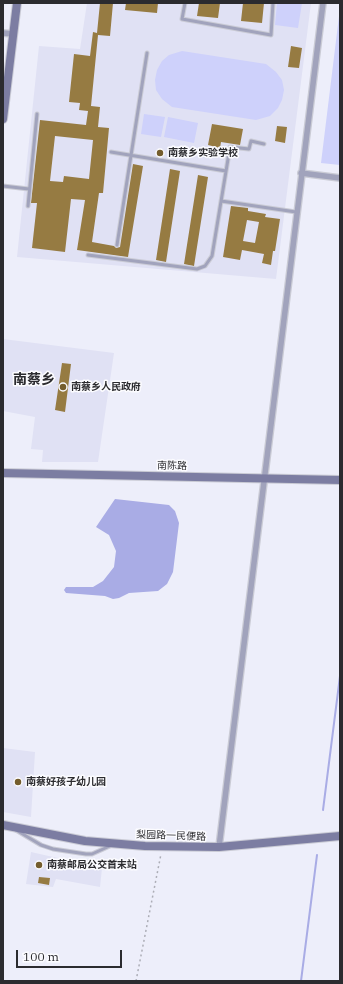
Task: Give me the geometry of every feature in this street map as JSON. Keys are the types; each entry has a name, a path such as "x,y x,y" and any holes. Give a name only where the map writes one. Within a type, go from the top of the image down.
{"street":[{"path":"3,119 4,95 17,3"},
{"path":"219,847 296,212 323,3"},
{"path":"3,33 13,34"},
{"path":"301,173 340,178"},
{"name":"南陈路","path":"3,472 340,480"},
{"name":"梨园路一民便路","path":"5,825 85,841 163,846 219,847 340,836"}],"lane":[{"path":"184,3 182,19 271,35 273,3"},
{"path":"117,245 147,53"},
{"path":"28,206 37,114"},
{"path":"88,255 198,269 201,268 208,263 212,256 230,147 250,149 251,141 264,144"},
{"path":"111,152 226,171"},
{"path":"3,186 29,189"},
{"path":"222,201 296,212"},
{"path":"5,825 41,845 53,849 92,854 116,843"}],"path":[{"path":"136,981 163,846"}],"shaded area":[{"name":"南蔡乡实验学校","path":"87,3 311,3 276,279 17,257 39,46 80,49"},
{"path":"277,3 302,3 298,28 275,25"},
{"path":"340,8 340,165 321,163"},
{"path":"182,51 266,64 276,72 282,80 284,90 282,100 278,108 270,116 256,120 172,107 162,99 156,90 155,80 157,70 162,61 169,55"},
{"path":"144,114 165,117 161,137 141,134"},
{"path":"168,117 198,123 194,143 164,137"},
{"path":"3,339 114,353 98,462 42,462 43,450 31,449 35,417 3,411"},
{"path":"115,499 169,505 175,511 179,523 173,572 167,584 158,591 129,593 113,599 105,596 66,593 64,590 66,587 93,587 103,581 114,567 116,551 109,535 96,527"},
{"name":"南蔡好孩子幼儿园","path":"3,748 35,752 31,817 3,812"},
{"path":"31,852 102,868 100,887 56,879 53,887 26,884"}],"building":[{"path":"100,3 113,3 110,36 98,35 91,106 100,107 98,127 109,128 103,193 99,193 92,242 114,246 116,248 120,247 133,164 143,166 128,257 77,250 85,200 71,199 65,252 32,248 37,203 31,203 40,120 86,125 88,111 79,110 80,103 69,102 74,54 90,56 93,32 97,33","holes":["55,136 93,140 89,179 64,176 63,182 50,181"]},
{"path":"126,3 158,3 157,13 125,10"},
{"path":"199,3 220,3 218,18 197,16"},
{"path":"243,3 264,3 262,23 241,21"},
{"path":"291,46 302,48 299,68 288,67"},
{"path":"212,124 243,129 240,145 221,142 220,148 208,145"},
{"path":"277,126 287,127 285,143 275,141"},
{"path":"170,169 180,171 166,262 156,260"},
{"path":"198,175 208,177 194,266 184,264"},
{"path":"231,206 248,208 248,211 266,214 265,217 280,219 275,251 273,251 271,265 262,263 264,254 242,250 240,260 223,257","holes":["247,220 259,222 255,243 243,241"]},
{"name":"南蔡乡人民政府","path":"62,363 71,364 65,412 55,410"},
{"path":"39,877 50,878 49,885 38,883"}],"waterway":[{"path":"323,810 340,676"},
{"path":"301,981 317,855"}],"place":[{"name":"南蔡乡实验学校","path":"160,153"},
{"name":"南蔡乡人民政府","path":"63,387"},
{"name":"南蔡好孩子幼儿园","path":"18,782"},
{"name":"南蔡邮局公交首末站","path":"39,865"}],"district":[{"name":"南蔡乡","path":"34,380"}]}
